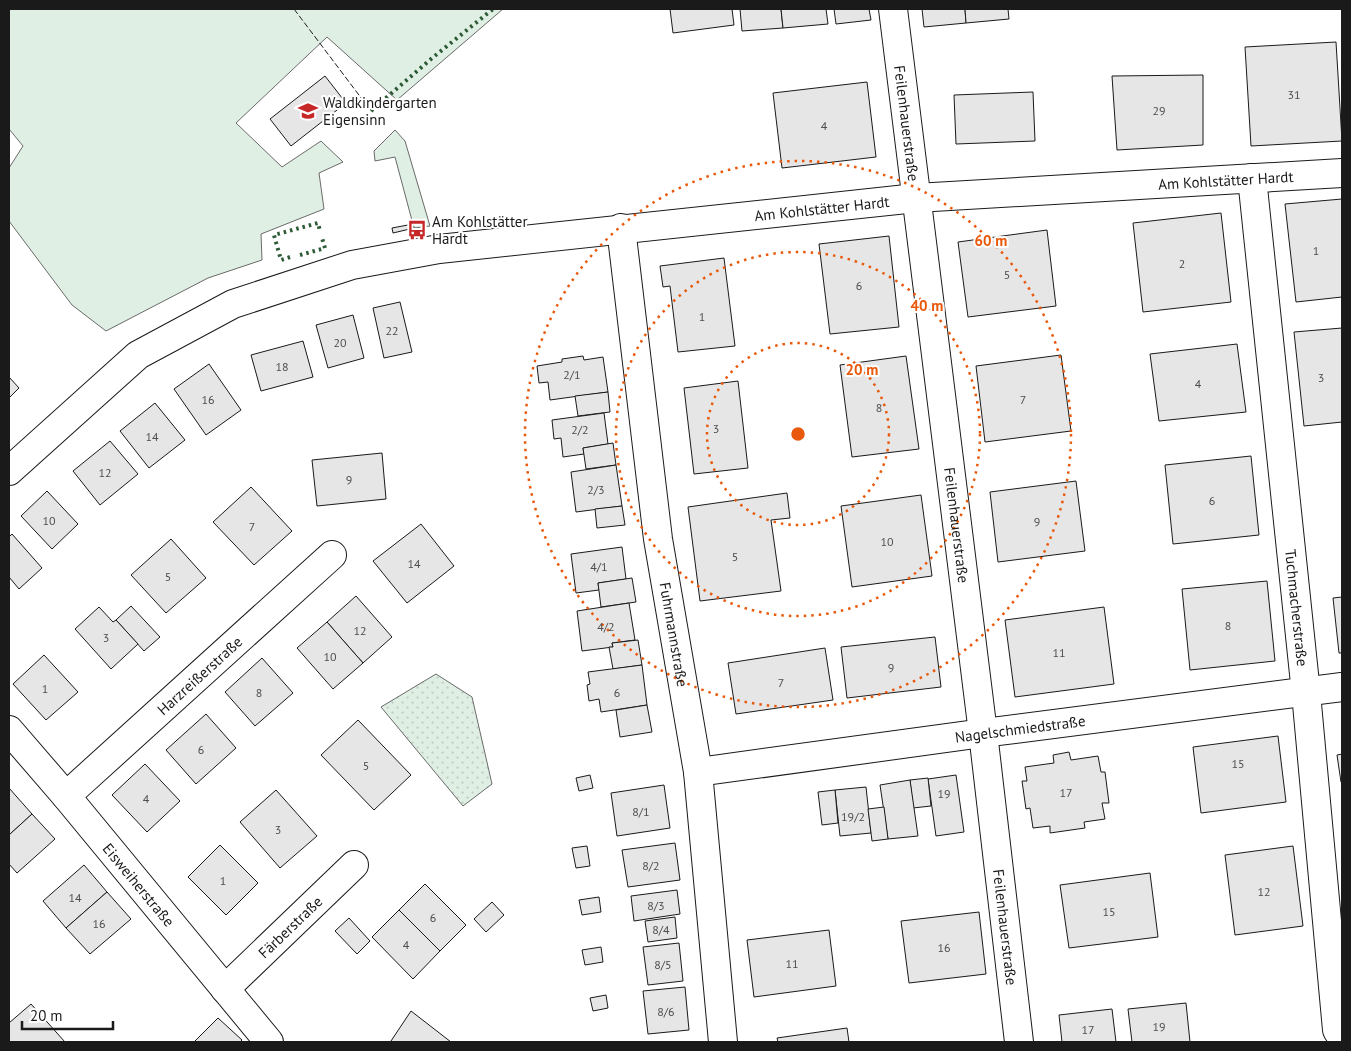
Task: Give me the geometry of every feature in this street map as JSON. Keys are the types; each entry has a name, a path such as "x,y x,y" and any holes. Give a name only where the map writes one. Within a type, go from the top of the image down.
{"street":[{"name":"Feilenhauerstraße","path":"893,9 983,733 1019,1042"},
{"name":"Am Kohlstätter Hardt","path":"9,472 138,355 233,304 352,264 439,249 621,228 916,198 1342,173"},
{"name":"Tuchmacherstraße","path":"1252,178 1306,692 1337,1030 1342,1038"},
{"name":"Fuhrmannstraße","path":"621,228 658,539 698,772 723,1042"},
{"name":"Harzreißerstraße","path":"66,796 332,556"},
{"name":"Nagelschmiedstraße","path":"698,772 1342,687"},
{"name":"Eisweiherstraße","path":"9,730 66,796 268,1042"},
{"name":"Färberstraße","path":"225,988 354,865"}],"green space":[{"path":"9,9 503,9 397,100 327,37 236,123 282,167 321,141 343,162 319,173 324,209 261,234 262,260 208,278 106,331 72,305 9,221 9,168 23,146 9,129"},
{"path":"395,130 405,141 430,226 414,228 395,157 375,161 374,151"},
{"path":"436,674 472,697 492,784 463,806 381,707"}],"building":[{"path":"670,9 732,9 734,25 673,33"},
{"path":"740,9 781,9 783,28 742,31"},
{"path":"781,9 826,9 828,24 783,28"},
{"path":"834,9 869,9 871,20 836,24"},
{"path":"922,9 965,9 966,23 924,27"},
{"path":"965,9 1008,9 1009,19 966,23"},
{"path":"1336,42 1342,141 1251,146 1245,47"},
{"path":"1203,75 1203,145 1117,150 1112,76"},
{"name":"Waldkindergarten Eigensinn","path":"325,76 346,103 291,146 270,119"},
{"path":"867,82 876,157 782,168 773,93"},
{"path":"1033,92 1035,141 956,144 954,95"},
{"path":"1342,199 1342,297 1296,302 1285,204"},
{"path":"1221,213 1231,302 1143,312 1133,223"},
{"path":"413,224 414,228 393,233 392,228"},
{"path":"1047,230 1056,306 968,317 958,242"},
{"path":"889,236 899,327 830,334 819,244"},
{"path":"724,258 735,346 678,352 670,286 663,287 660,266"},
{"path":"400,302 412,352 384,358 373,308"},
{"path":"353,315 364,358 328,368 316,325"},
{"path":"1342,328 1342,422 1304,426 1294,332"},
{"path":"303,341 313,377 261,391 251,355"},
{"path":"1237,344 1246,412 1159,421 1150,354"},
{"path":"1061,355 1071,431 985,442 976,366"},
{"path":"583,356 584,360 603,357 608,392 550,400 548,382 539,383 537,366 562,362 562,359"},
{"path":"906,356 919,449 852,457 840,365"},
{"path":"209,364 241,410 206,435 174,389"},
{"path":"9,377 19,388 9,398"},
{"path":"738,381 748,468 694,474 684,388"},
{"path":"608,392 610,412 578,416 575,396"},
{"path":"155,403 185,440 149,468 120,431"},
{"path":"604,413 608,444 583,448 584,454 563,457 561,438 554,439 552,420"},
{"path":"110,441 138,474 100,505 73,471"},
{"path":"613,443 616,465 586,469 583,448"},
{"path":"382,453 386,499 317,506 312,460"},
{"path":"1251,456 1259,535 1173,544 1165,465"},
{"path":"616,465 622,506 576,512 571,472"},
{"path":"1076,481 1085,551 998,562 990,492"},
{"path":"251,487 292,531 254,565 213,522"},
{"path":"47,491 78,524 52,549 21,516"},
{"path":"787,493 790,518 771,520 781,591 700,601 688,507"},
{"path":"921,495 932,576 852,587 841,506"},
{"path":"622,506 625,525 597,528 595,509"},
{"path":"421,524 454,566 407,603 373,561"},
{"path":"12,534 42,568 19,589 9,577 9,537"},
{"path":"171,539 206,578 166,613 131,575"},
{"path":"622,547 626,579 598,583 599,590 576,593 571,554"},
{"path":"632,578 636,602 601,607 598,583"},
{"path":"1267,581 1275,661 1190,670 1182,589"},
{"path":"356,596 392,637 363,663 327,622"},
{"path":"1342,597 1342,653 1339,653 1333,598"},
{"path":"629,603 635,640 612,643 613,647 582,651 577,611"},
{"path":"131,606 160,637 144,651 116,620"},
{"path":"99,607 113,622 116,620 138,644 111,669 75,629"},
{"path":"1104,607 1114,684 1015,697 1005,620"},
{"path":"327,622 363,663 333,689 297,648"},
{"path":"935,637 941,687 847,698 841,647"},
{"path":"638,640 642,665 613,669 609,647 613,647 612,643"},
{"path":"825,648 833,700 736,714 728,663"},
{"path":"44,655 78,692 46,720 13,684"},
{"path":"262,658 293,693 255,726 225,692"},
{"path":"642,665 647,705 601,712 599,699 589,701 587,685 590,684 588,672"},
{"path":"647,705 652,732 620,737 616,710"},
{"path":"206,714 236,748 196,784 166,750"},
{"path":"358,720 411,775 374,810 321,755"},
{"path":"1278,736 1286,802 1201,813 1193,747"},
{"path":"1069,752 1071,760 1098,756 1101,772 1105,772 1109,803 1102,803 1105,819 1084,822 1085,828 1050,833 1050,826 1033,828 1030,808 1026,809 1022,781 1027,781 1025,767 1054,763 1053,755"},
{"path":"1342,754 1342,782 1341,782 1337,755"},
{"path":"145,764 180,801 147,832 112,795"},
{"path":"590,775 593,788 579,791 576,778"},
{"path":"956,775 964,832 936,836 928,779"},
{"path":"928,778 931,806 913,808 910,780"},
{"path":"910,780 918,836 888,839 880,785"},
{"path":"664,785 670,828 617,836 611,793"},
{"path":"866,787 871,833 840,836 835,790"},
{"path":"9,788 32,814 9,835"},
{"path":"276,790 317,836 280,868 240,822"},
{"path":"835,790 838,823 822,825 818,792"},
{"path":"884,807 888,839 872,841 868,809"},
{"path":"32,814 55,839 17,873 9,864 9,835"},
{"path":"675,843 680,880 628,887 622,850"},
{"path":"220,845 258,883 226,915 188,877"},
{"path":"587,846 590,866 576,868 572,848"},
{"path":"1293,846 1303,926 1235,935 1225,855"},
{"path":"84,865 107,892 66,928 43,901"},
{"path":"1150,873 1158,937 1069,948 1060,885"},
{"path":"425,884 466,925 440,951 399,910"},
{"path":"677,890 680,914 634,921 631,896"},
{"path":"107,892 131,919 90,954 66,928"},
{"path":"599,897 601,912 582,915 579,900"},
{"path":"492,902 504,915 486,932 474,919"},
{"path":"399,910 440,951 413,979 372,937"},
{"path":"979,912 986,974 909,983 901,921"},
{"path":"675,917 677,938 648,942 645,921"},
{"path":"349,918 370,941 357,954 335,931"},
{"path":"829,930 836,986 754,997 747,940"},
{"path":"679,943 683,981 648,985 643,947"},
{"path":"601,947 603,962 585,965 582,950"},
{"path":"685,987 689,1030 648,1034 643,991"},
{"path":"606,995 608,1008 593,1011 590,998"},
{"path":"1186,1003 1190,1042 1132,1042 1128,1009"},
{"path":"31,1004 65,1042 9,1042 9,1023"},
{"path":"1112,1009 1116,1042 1062,1042 1059,1015"},
{"path":"411,1011 451,1042 392,1042"},
{"path":"218,1018 242,1040 240,1042 194,1042"},
{"path":"847,1028 849,1042 778,1042 777,1038"}],"hedge":[{"path":"371,111 493,9"},
{"path":"290,257 281,260 274,235 318,223 320,231"},
{"path":"300,255 325,248 322,238"}],"fence":[{"path":"294,9 371,111"}],"place":[{"name":"Waldkindergarten Eigensinn","path":"308,111"},
{"name":"Am Kohlstätter Hardt","path":"417,230"}]}
